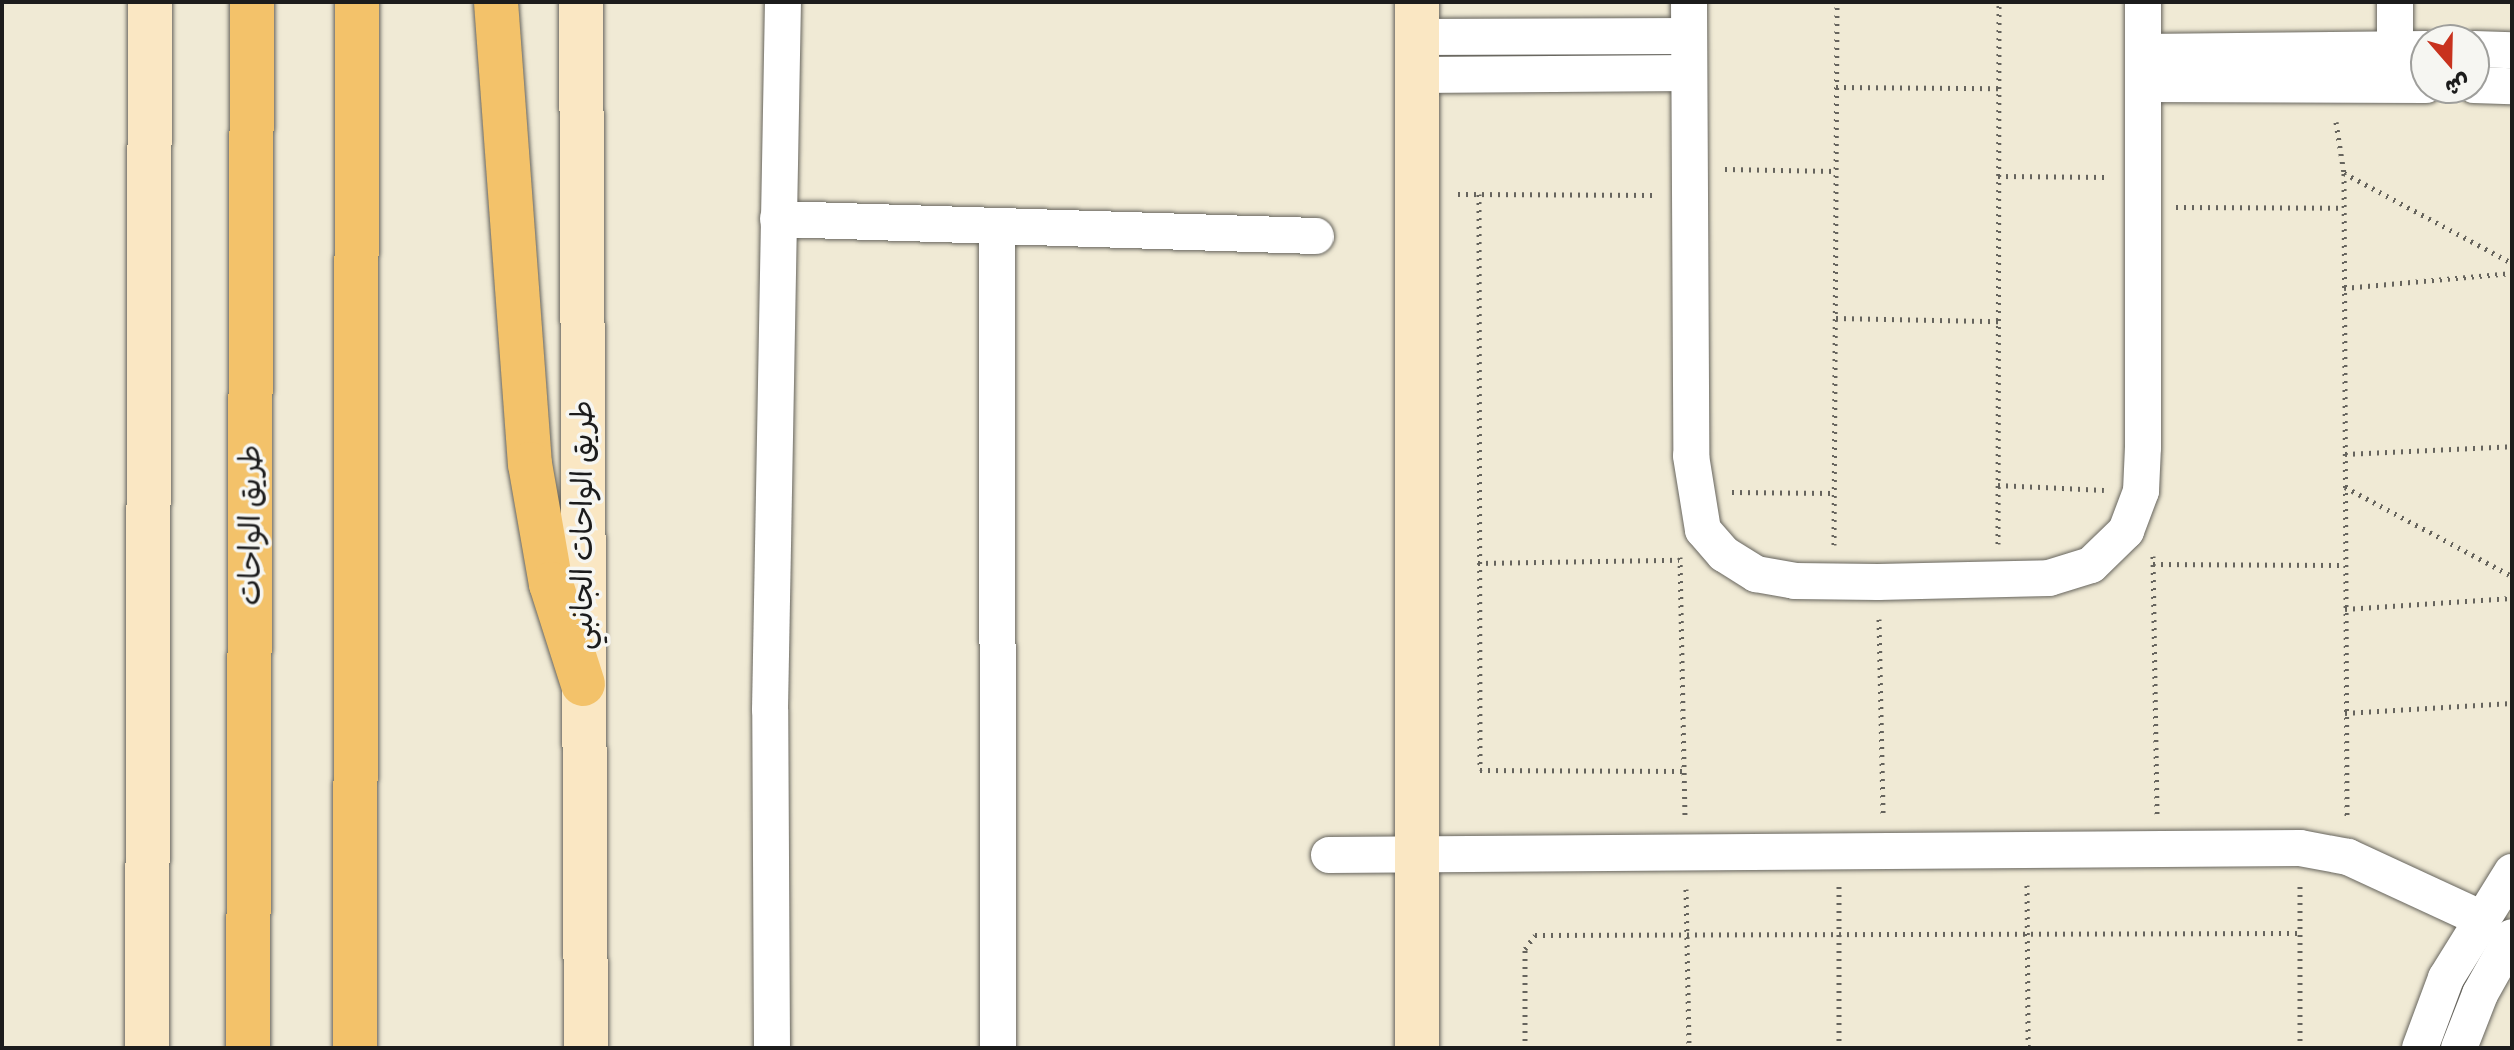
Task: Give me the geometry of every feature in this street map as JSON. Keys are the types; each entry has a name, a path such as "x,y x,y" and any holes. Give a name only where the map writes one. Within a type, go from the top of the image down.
{"highway":[{"path":"226,2 252,87"},
{"name":"طريق الواحات","path":"248,1048 252,2"},
{"path":"355,1048 357,2"},
{"path":"496,2 530,464 551,584 583,684"}],"street":[{"path":"147,1048 150,2"},
{"name":"طريق الواحات الجانبي","path":"581,2 586,1048"},
{"path":"772,1048 770,710 783,2"},
{"path":"1417,38 1689,19 1693,492 1703,530 1724,554 1756,574 1834,581 1998,581 2049,578 2091,565 2126,531 2141,491 2143,2"},
{"path":"2395,2 2410,45"},
{"path":"1417,38 1689,73"},
{"path":"1417,38 1417,1048"},
{"path":"2143,68 2410,48"},
{"path":"2490,49 2512,50"},
{"path":"2143,68 2330,85 2410,85"},
{"path":"2490,85 2512,86"},
{"path":"778,219 1316,236"},
{"path":"997,226 998,1048"},
{"path":"1329,855 1685,856 1884,854 2027,848 2300,848 2348,857 2480,918"},
{"path":"2420,1048 2446,978 2480,918 2512,872"},
{"path":"2459,1048 2480,994 2512,937"}],"path":[{"path":"1834,581 1837,2"},
{"path":"1998,581 1999,2"},
{"path":"2330,85 2344,173 2348,857"},
{"path":"1836,87 1998,88"},
{"path":"1416,193 1479,194 1836,171"},
{"path":"2344,173 2512,263"},
{"path":"1998,176 2143,192 2343,208"},
{"path":"1479,194 1480,770 1684,771"},
{"path":"2344,288 2512,273"},
{"path":"1835,318 1999,321"},
{"path":"2345,454 2512,446"},
{"path":"1998,485 2141,491"},
{"path":"2345,487 2512,576"},
{"path":"1693,492 1835,493"},
{"path":"1689,1048 1679,560 1682,547 1703,530"},
{"path":"2126,531 2144,541 2153,564 2157,847"},
{"path":"1478,563 1679,560"},
{"path":"2153,564 2345,565"},
{"path":"1878,582 1884,854"},
{"path":"2345,609 2512,598"},
{"path":"2345,713 2512,703"},
{"path":"2027,848 2028,1048"},
{"path":"2300,848 2300,1048"},
{"path":"1839,854 1839,1048"},
{"path":"1525,1048 1528,940 1535,935 2301,933"}]}
